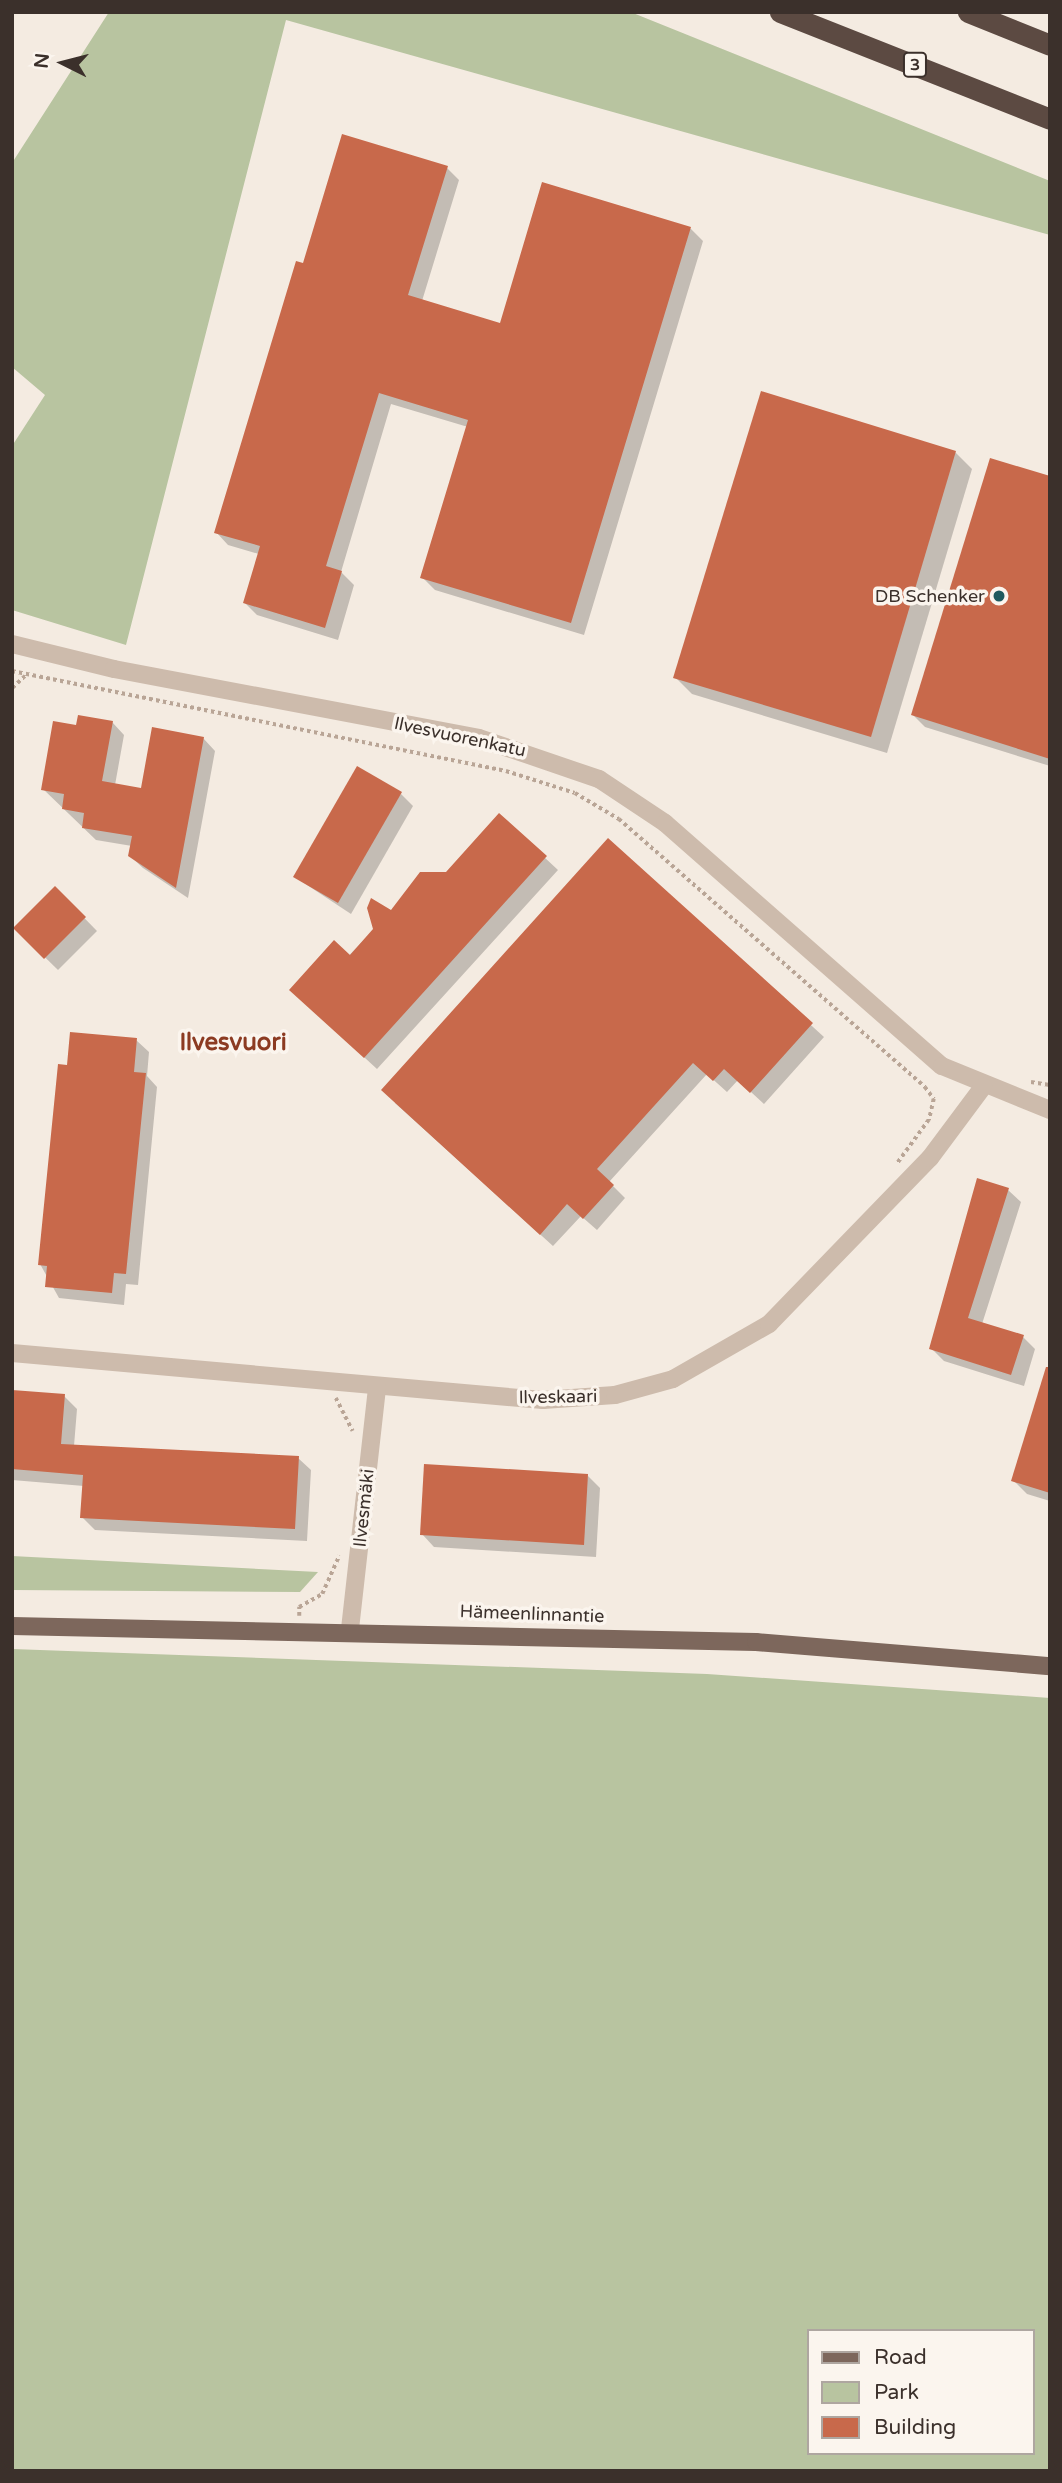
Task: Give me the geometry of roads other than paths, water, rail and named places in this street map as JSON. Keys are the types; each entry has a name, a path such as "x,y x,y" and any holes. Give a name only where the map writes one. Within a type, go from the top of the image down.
{"highway":[{"name":"3","path":"780,12 1050,119"},
{"path":"968,12 1050,45"}],"main road":[{"name":"Hämeenlinnantie","path":"12,1626 350,1629 756,1642 1050,1666"}],"street":[{"name":"Ilvesvuorenkatu","path":"12,644 479,738 599,779 665,823 883,1020 942,1066 983,1087 1050,1110"},
{"name":"Ilveskaari","path":"12,1353 543,1401 615,1395 673,1379 726,1353 807,1288 930,1158 983,1087"},
{"name":"Ilvesmäki","path":"350,1629 377,1388"}],"place":[{"name":"DB Schenker","path":"999,596"}],"district":[{"name":"Ilvesvuori","path":"233,1043"}]}
